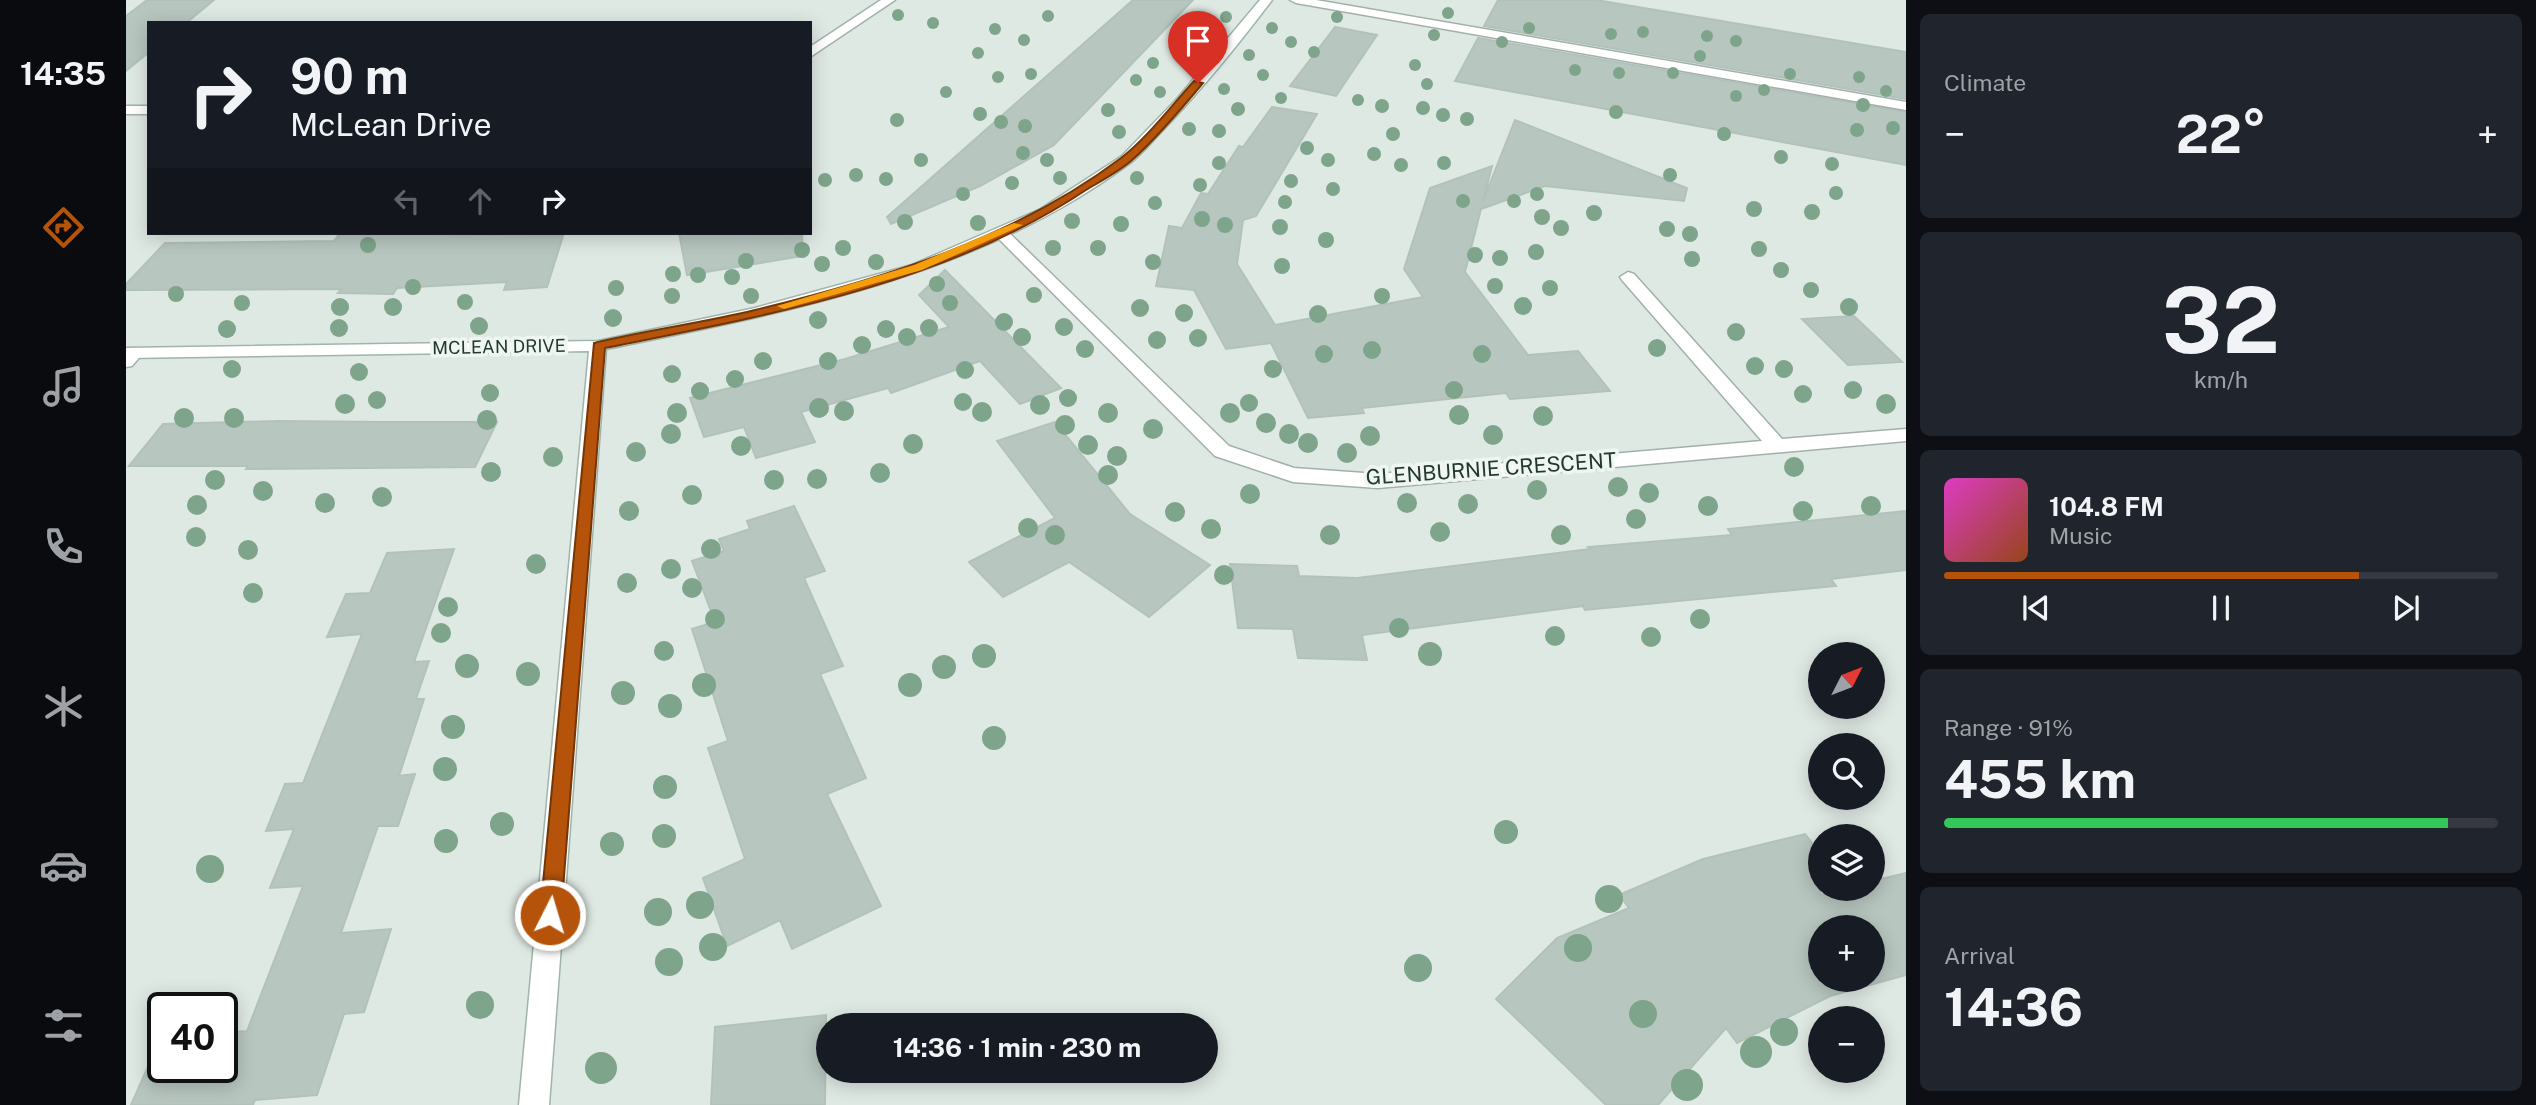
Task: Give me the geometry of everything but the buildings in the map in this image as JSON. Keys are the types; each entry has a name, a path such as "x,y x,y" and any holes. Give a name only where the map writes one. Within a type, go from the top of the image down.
{"street":[{"path":"812,52 889,0"},
{"name":"MCLEAN DRIVE","path":"129,356 598,346 757,313 918,268 1044,213 1127,159 1181,103 1266,0"},
{"path":"1296,0 1906,106"},
{"path":"126,110 147,110"},
{"name":"GLENBURNIE CRESCENT","path":"1001,233 1222,451 1293,475 1378,481 1906,435"},
{"path":"1628,276 1776,445"},
{"path":"534,1105 598,346"}],"slow traffic":[{"path":"784,306 918,268 1018,225"}],"route":[{"path":"550,915 598,346 757,313 918,268 1001,233 1044,213 1127,159 1198,83"}]}
